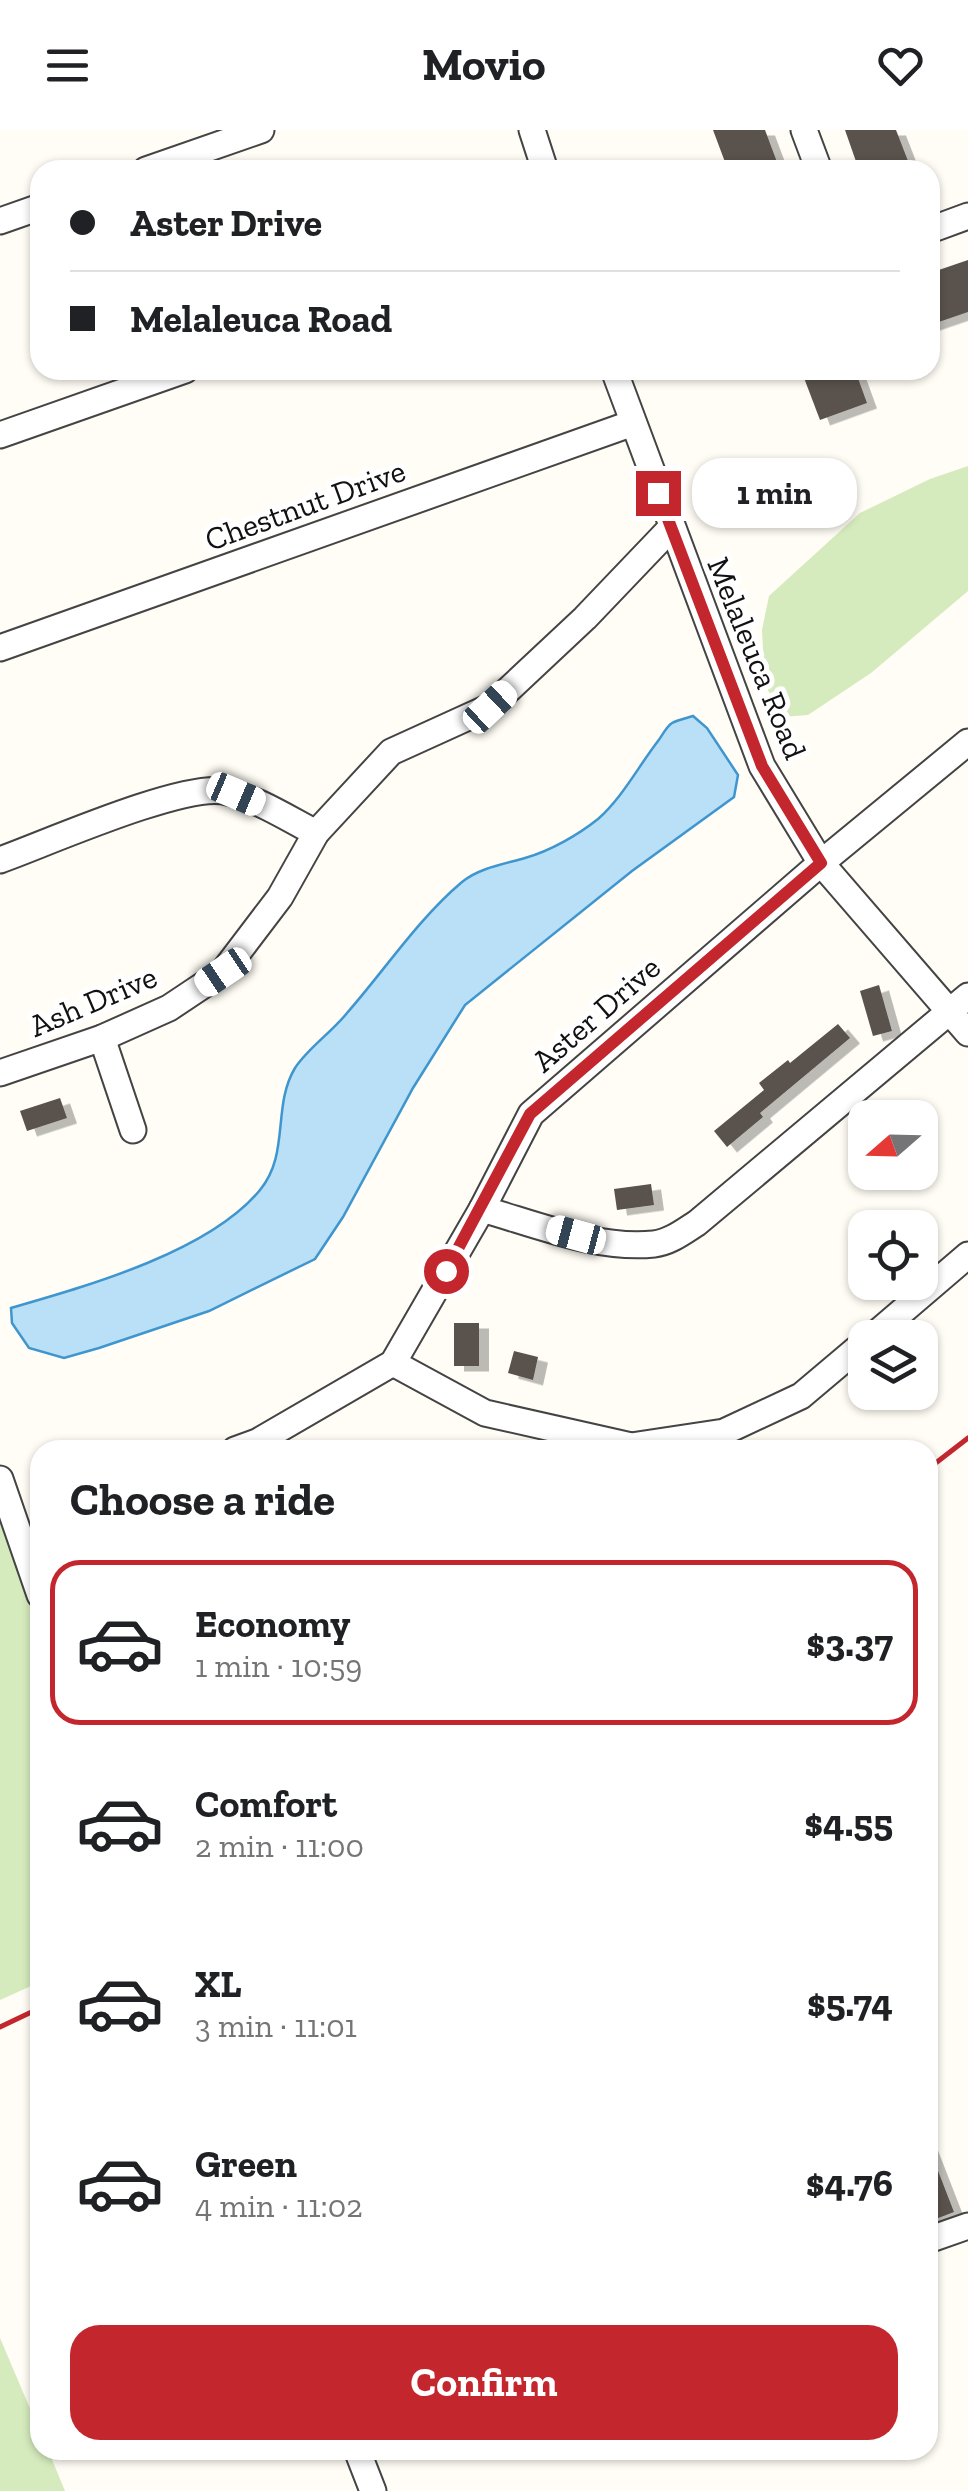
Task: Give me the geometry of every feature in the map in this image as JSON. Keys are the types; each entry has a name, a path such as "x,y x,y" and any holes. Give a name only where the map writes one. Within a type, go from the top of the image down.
{"street":[{"path":"175,160 261,130"},
{"path":"532,130 542,160"},
{"path":"804,130 814,160"},
{"path":"0,221 30,210"},
{"path":"940,226 968,216"},
{"path":"0,436 156,380"},
{"name":"Melaleuca Road","path":"618,380 762,766 821,863 959,1003 968,1033"},
{"name":"Chestnut Drive","path":"0,648 633,423"},
{"name":"Ash Drive","path":"0,1073 102,1038 169,1008 223,972 280,898 316,833 391,752 490,707 585,618 671,528"},
{"name":"Aster Drive","path":"260,1440 393,1363 482,1210 530,1114 968,742"},
{"path":"0,860 165,800 204,791 236,794 316,833"},
{"path":"482,1210 610,1242 657,1244 676,1237 959,1003"},
{"path":"102,1038 133,1130"},
{"path":"892,1320 968,1255"},
{"path":"678,1440 724,1432 801,1396 848,1357"},
{"path":"393,1363 485,1413 598,1440"},
{"path":"0,1479 29,1522"},
{"path":"938,2236 968,2226"},
{"path":"361,2460 373,2491"}],"green space":[{"path":"968,466 968,591 871,673 808,715 781,717 765,684 762,630 769,596 860,513 930,479"},
{"path":"0,1514 30,1600 30,1986 0,2000"},
{"path":"0,2338 30,2408 30,2460 52,2460 65,2491 0,2491"}],"water":[{"path":"693,716 707,728 738,775 734,797 632,871 465,1005 315,1259 209,1311 99,1348 64,1358 29,1348 12,1323 11,1308 145,1264 210,1232 238,1212 260,1190 275,1161 284,1098 295,1068 341,1020 431,912 476,873 544,851 590,825 615,802 668,727"}],"building":[{"path":"713,130 765,130 776,160 724,160"},
{"path":"845,130 896,130 908,160 856,160"},
{"path":"968,260 968,312 940,322 940,270"},
{"path":"805,380 859,380 867,403 820,420"},
{"path":"879,985 892,1031 873,1036 860,991"},
{"path":"838,1024 850,1038 760,1113 763,1117 727,1147 714,1131 764,1090 759,1083"},
{"path":"60,1098 67,1118 27,1131 20,1111"},
{"path":"651,1184 654,1205 617,1210 614,1189"},
{"path":"454,1323 479,1323 479,1366 454,1366"},
{"path":"514,1351 538,1357 533,1380 508,1373"},
{"path":"938,2171 954,2212 938,2218"}],"railway":[{"path":"938,1461 968,1438"},
{"path":"0,2027 30,2013"}],"route":[{"path":"446,1271 530,1114 821,863 762,766 658,493"}]}
